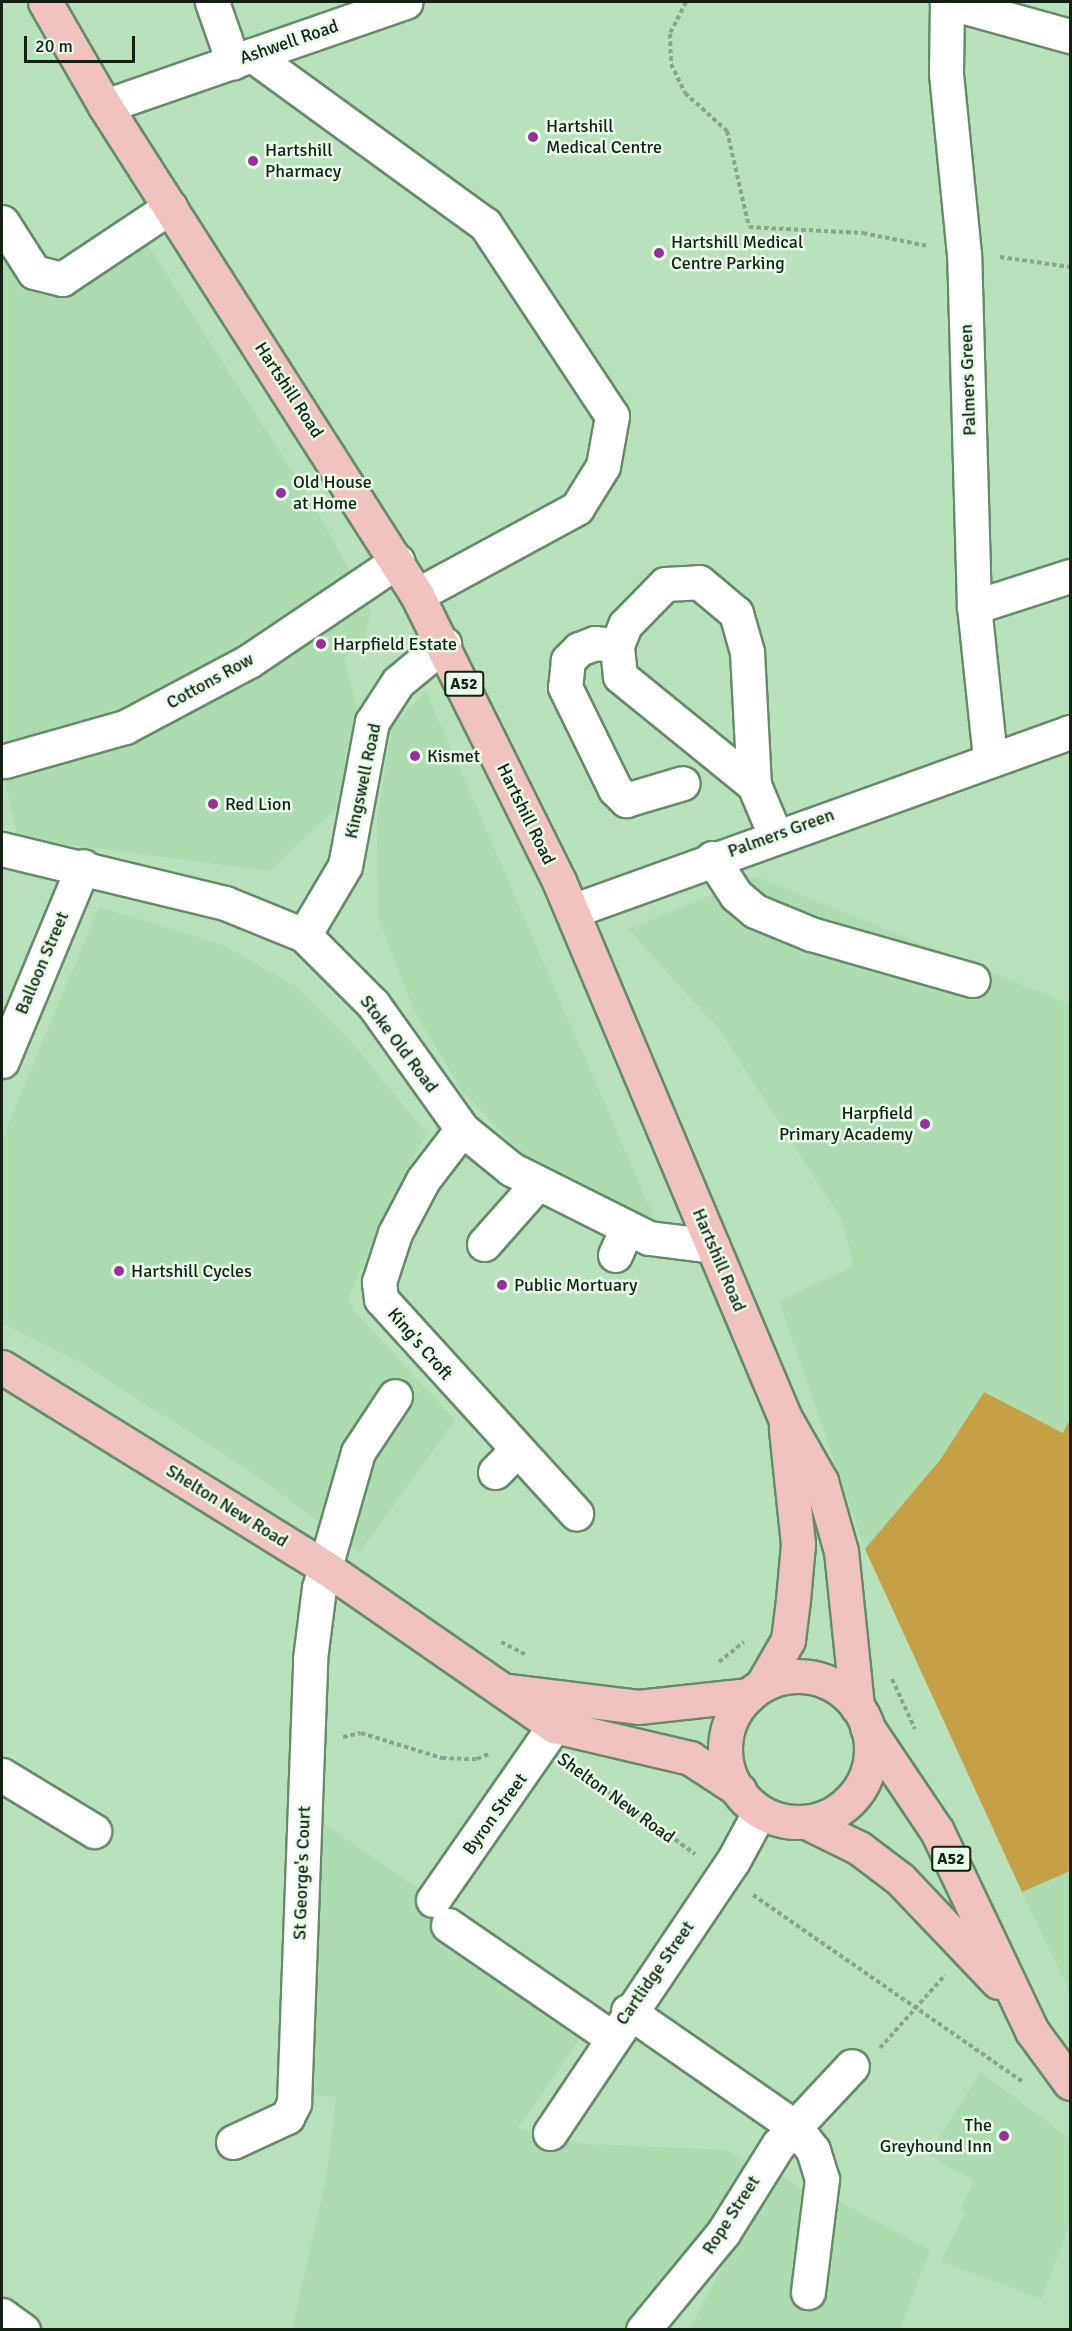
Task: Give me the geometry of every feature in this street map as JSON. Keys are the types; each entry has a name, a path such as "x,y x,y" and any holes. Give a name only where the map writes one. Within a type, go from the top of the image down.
{"main road":[{"name":"Hartshill Road","path":"45,2 105,106 417,595 444,644 572,911 785,1418 821,1481 841,1551 862,1717"},
{"name":"Shelton New Road","path":"2,1367 326,1568 508,1691 549,1736 690,1758 749,1802"},
{"name":"Hartshill Road","path":"756,1690 788,1640 797,1555 785,1418"},
{"name":"A52","path":"862,1717 868,1762 860,1790 839,1811 806,1822 781,1822 749,1802 729,1767 730,1721 756,1690 804,1676 831,1683 862,1717 937,1831 1016,2001 1032,2031 1071,2083"},
{"name":"Shelton New Road","path":"508,1691 638,1707 756,1690"},
{"name":"A52","path":"806,1822 859,1848 900,1879 1016,2001"}],"street":[{"path":"212,2 243,58 485,224 612,416 603,466 577,508 417,595"},
{"name":"Ashwell Road","path":"105,106 405,2"},
{"path":"947,2 1071,36"},
{"name":"Palmers Green","path":"947,2 946,72 964,254 974,607 990,758"},
{"path":"2,222 34,273 62,279 170,207"},
{"name":"Cottons Row","path":"5,760 125,727 249,661 397,561"},
{"path":"974,607 1071,576"},
{"path":"754,784 620,676 617,645 637,608 665,585 699,582 720,595 736,613 747,652 754,784 775,835"},
{"path":"617,645 595,643 579,649 568,660 565,687 615,789 626,800 682,783"},
{"name":"Kingswell Road","path":"304,935 345,866 372,722 398,682 444,644"},
{"name":"Palmers Green","path":"572,911 775,835 990,758 1071,732"},
{"name":"Stoke Old Road","path":"2,849 83,866 225,903 304,935 373,1004 462,1129 621,1242 649,1238 713,1246"},
{"path":"712,858 736,895 755,911 811,934 973,980"},
{"name":"Balloon Street","path":"2,1061 83,866"},
{"name":"King's Croft","path":"462,1129 423,1180 395,1233 379,1282 381,1299 506,1461 576,1513"},
{"path":"484,1244 537,1184"},
{"name":"St George's Court","path":"233,2142 287,2117 294,2103 310,1659 326,1568 358,1452 395,1396"},
{"name":"Byron Street","path":"549,1736 441,1913 620,2024"},
{"path":"2,1775 94,1831"},
{"name":"Cartlidge Street","path":"550,2133 620,2024 724,1875 749,1802"},
{"path":"620,2024 804,2138 838,2173"},
{"name":"Rope Street","path":"643,2330 723,2233 750,2185 804,2138 852,2066"},
{"path":"804,2138 822,2179 808,2292"},
{"path":"2,2315 22,2330"}],"path":[{"path":"686,2 670,34 671,64 685,93 727,131 749,227 863,233 964,254 1071,267"},
{"path":"713,1666 751,1632"},
{"path":"490,1636 529,1657"},
{"path":"307,1744 361,1733 442,1758 477,1759 494,1752"},
{"name":"Shelton New Road","path":"549,1736 724,1875 913,2009 1029,2085"},
{"path":"852,2066 876,2053 968,1950"}],"shaded area":[{"path":"141,234 316,509 371,610 365,638 344,659 357,707 340,805 269,871 18,838 2,770 2,239 28,279"},
{"path":"426,691 655,1219 607,1202 524,1156 461,1090 413,1008 378,917 377,821 392,726"},
{"name":"Harpfield Primary Academy","path":"757,877 1070,1004 1070,1419 1063,1433 984,1392 940,1460 865,1549 779,1301 854,1266 842,1220 719,1029 628,929"},
{"path":"99,907 223,945 295,986 351,1042 426,1133 348,1297 355,1312 455,1420 360,1552 246,1468 78,1361 2,1323 2,1139"},
{"path":"984,1392 1063,1433 1070,1419 1070,1871 1022,1892 865,1549 940,1460"},
{"path":"319,1820 598,2013 518,2128 586,2144 726,2150 746,2161 729,2196 698,2240 655,2297 622,2329 292,2330 327,2174 336,2097 315,2095"},
{"path":"1070,1871 1070,1992 1022,1892"},
{"path":"980,2072 1070,2139 1070,2225 1041,2299 941,2261 966,2212 960,2209 974,2181 929,2155"},
{"path":"774,2171 808,2194 834,2199 930,2250 900,2329 689,2330"}],"place":[{"name":"Hartshill Medical Centre","path":"533,137"},
{"name":"Hartshill Pharmacy","path":"253,161"},
{"name":"Hartshill Medical Centre Parking","path":"659,253"},
{"name":"Old House at Home","path":"281,493"},
{"name":"Harpfield Estate","path":"321,644"},
{"name":"Kismet","path":"415,756"},
{"name":"Red Lion","path":"213,804"},
{"name":"Harpfield Primary Academy","path":"925,1124"},
{"name":"Hartshill Cycles","path":"119,1271"},
{"name":"Public Mortuary","path":"502,1285"},
{"name":"The Greyhound Inn","path":"1004,2136"}]}
